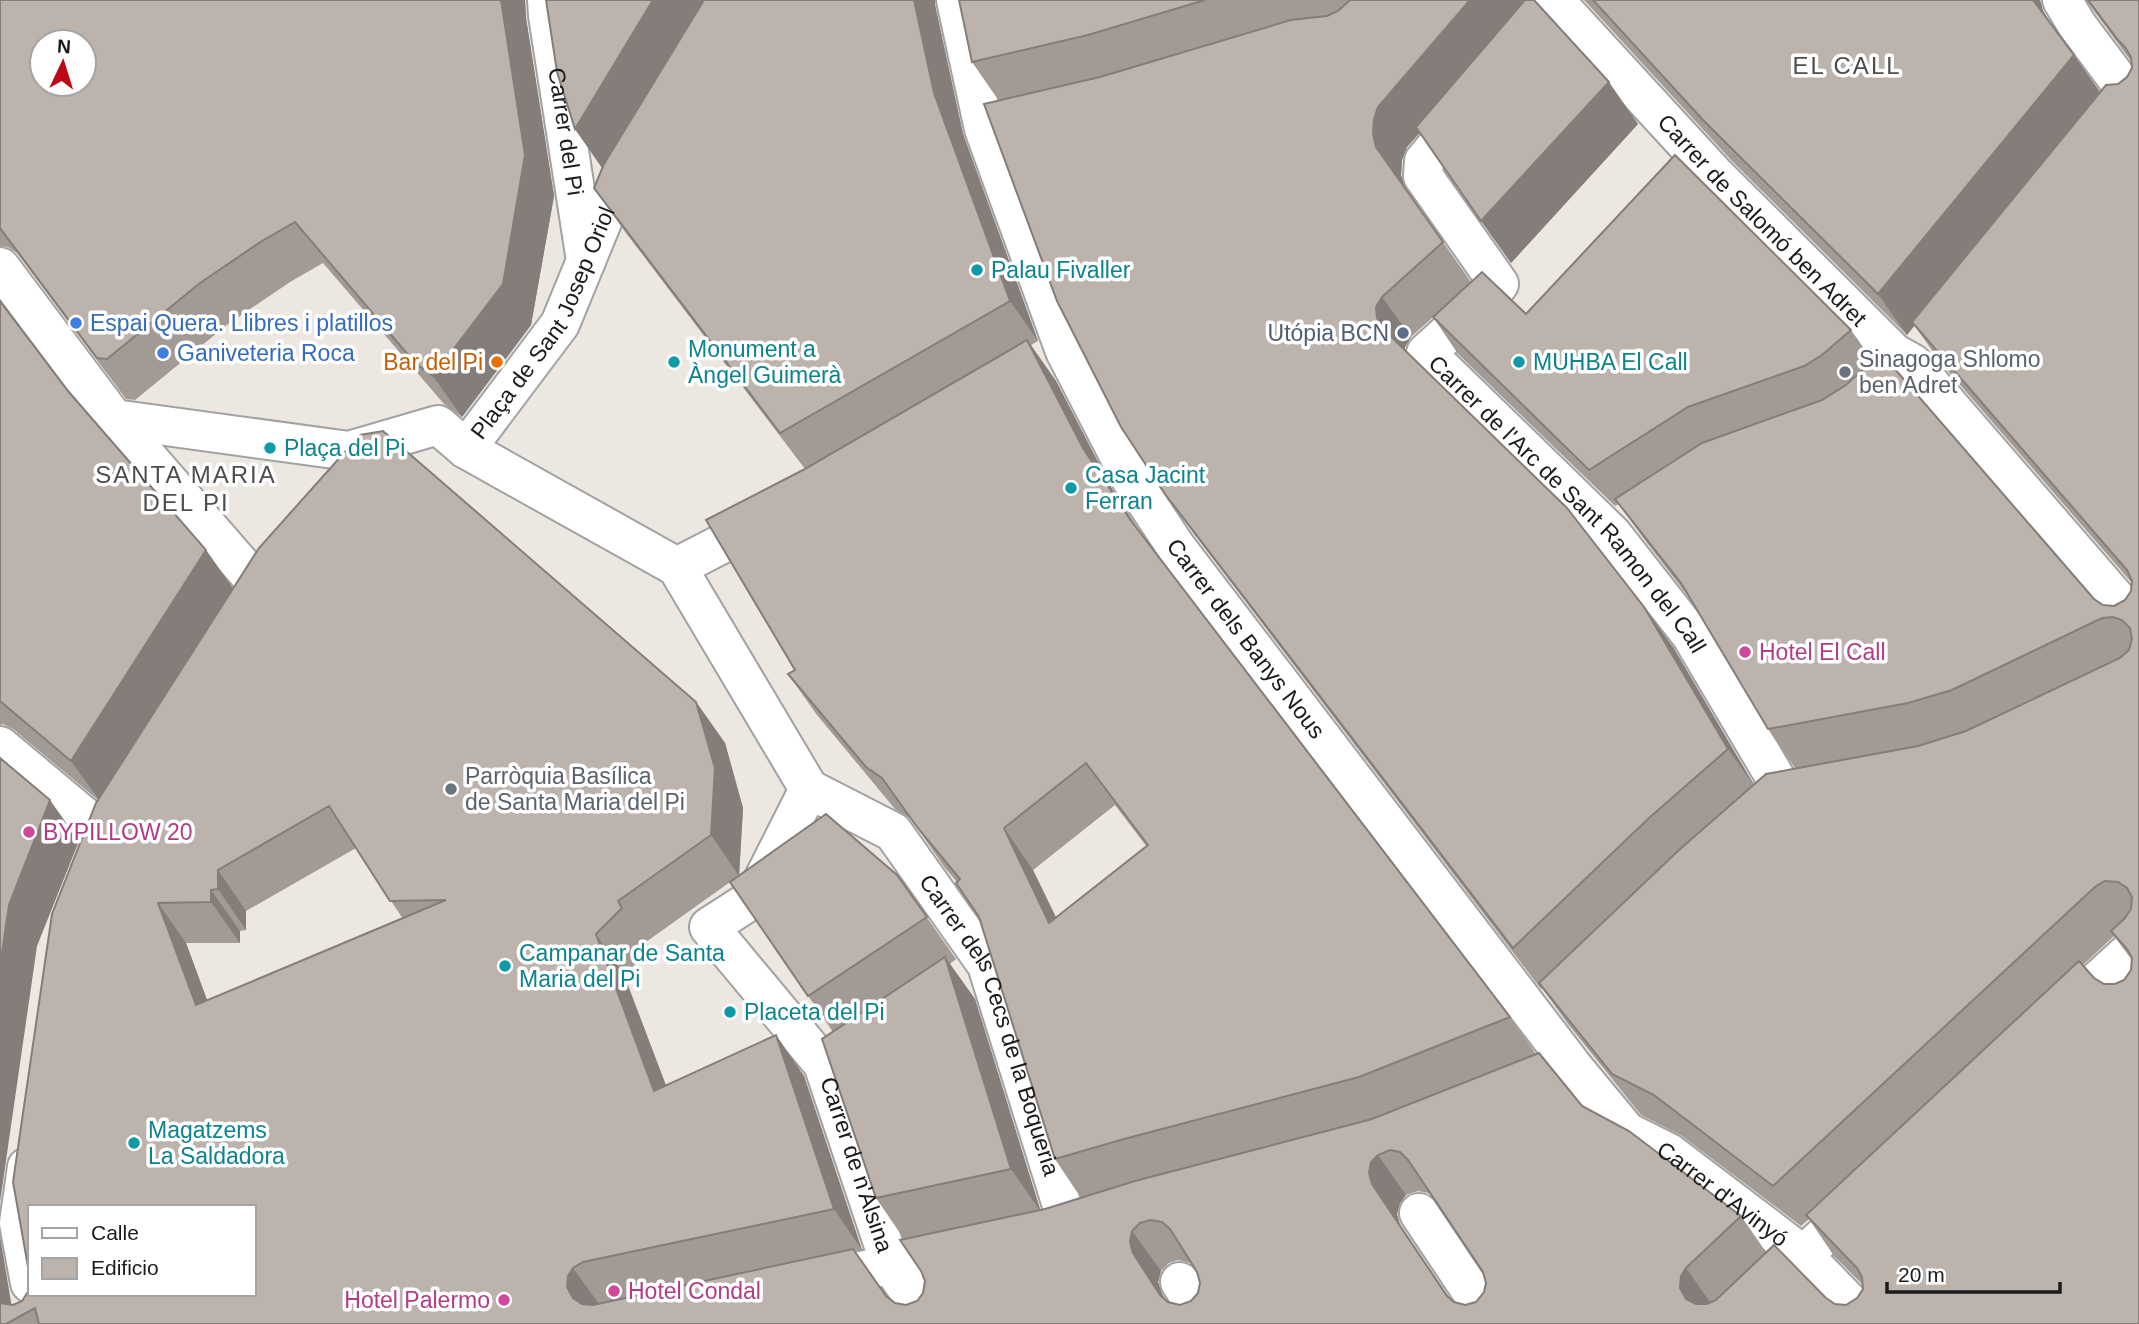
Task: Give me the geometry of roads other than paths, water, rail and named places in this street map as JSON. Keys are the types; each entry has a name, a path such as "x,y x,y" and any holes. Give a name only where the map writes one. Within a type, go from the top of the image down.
{"street":[{"name":"Carrer del Pi","path":"547,0 586,263"},
{"name":"Carrer dels Banys Nous","path":"956,0 984,129 1065,351 1131,479 1176,547 1574,1068"},
{"path":"2062,0 2127,106"},
{"name":"Carrer de l'Arc de Sant Ramon del Call","path":"1556,2 1424,161 1423,176 1499,284 1491,295 1426,353 1612,534 1691,635 1775,803 1824,787"},
{"name":"Carrer de Salomó ben Adret","path":"1556,2 1716,176 1894,352 1921,353 2139,625"},
{"path":"984,129 1022,120"},
{"name":"Plaça de Sant Josep Oriol","path":"452,437 560,324 613,195 648,138"},
{"path":"0,267 253,604 298,531"},
{"path":"1030,372 1065,351"},
{"path":"1881,391 1921,353"},
{"path":"114,419 349,451 452,437 677,568 808,789 754,898 709,927 824,1068 860,1049"},
{"path":"327,485 349,451"},
{"path":"677,568 797,504"},
{"path":"1612,534 1645,513"},
{"path":"0,746 100,847 127,800"},
{"name":"Carrer dels Cecs de la Boqueria","path":"808,789 894,832 987,965 1069,1228"},
{"path":"2039,1035 2120,983 2139,943"},
{"path":"952,988 987,965"},
{"path":"1539,1021 1568,994"},
{"name":"Carrer de n'Alsina","path":"824,1068 890,1265 932,1324"},
{"path":"1535,1083 1574,1068"},
{"name":"Carrer d'Avinyó","path":"1574,1068 1627,1132 1669,1153 1803,1255 1870,1324"},
{"path":"28,1274 19,1223 33,1127"},
{"path":"1730,1324 1888,1175"},
{"path":"1419,1213 1493,1324"},
{"path":"1030,1236 1107,1216"},
{"path":"781,1288 992,1244"},
{"path":"1180,1282 1207,1324"}],"place":[{"name":"Palau Fivaller","path":"977,270"},
{"name":"Espai Quera. Llibres i platillos","path":"76,323"},
{"name":"Utópia BCN","path":"1403,333"},
{"name":"Ganiveteria Roca","path":"163,353"},
{"name":"Bar del Pi","path":"497,362"},
{"name":"Monument a Àngel Guimerà","path":"674,362"},
{"name":"MUHBA El Call","path":"1519,362"},
{"name":"Sinagoga Shlomo ben Adret","path":"1845,372"},
{"name":"Plaça del Pi","path":"270,448"},
{"name":"Casa Jacint Ferran","path":"1071,488"},
{"name":"Hotel El Call","path":"1745,652"},
{"name":"Parròquia Basílica de Santa Maria del Pi","path":"451,789"},
{"name":"BYPILLOW 20","path":"29,832"},
{"name":"Campanar de Santa Maria del Pi","path":"505,966"},
{"name":"Placeta del Pi","path":"730,1012"},
{"name":"Magatzems La Saldadora","path":"134,1143"},
{"name":"Hotel Condal","path":"614,1291"},
{"name":"Hotel Palermo","path":"504,1300"}],"district":[{"name":"EL CALL","path":"1847,66"},
{"name":"SANTA MARIA DEL PI","path":"186,489"}]}
